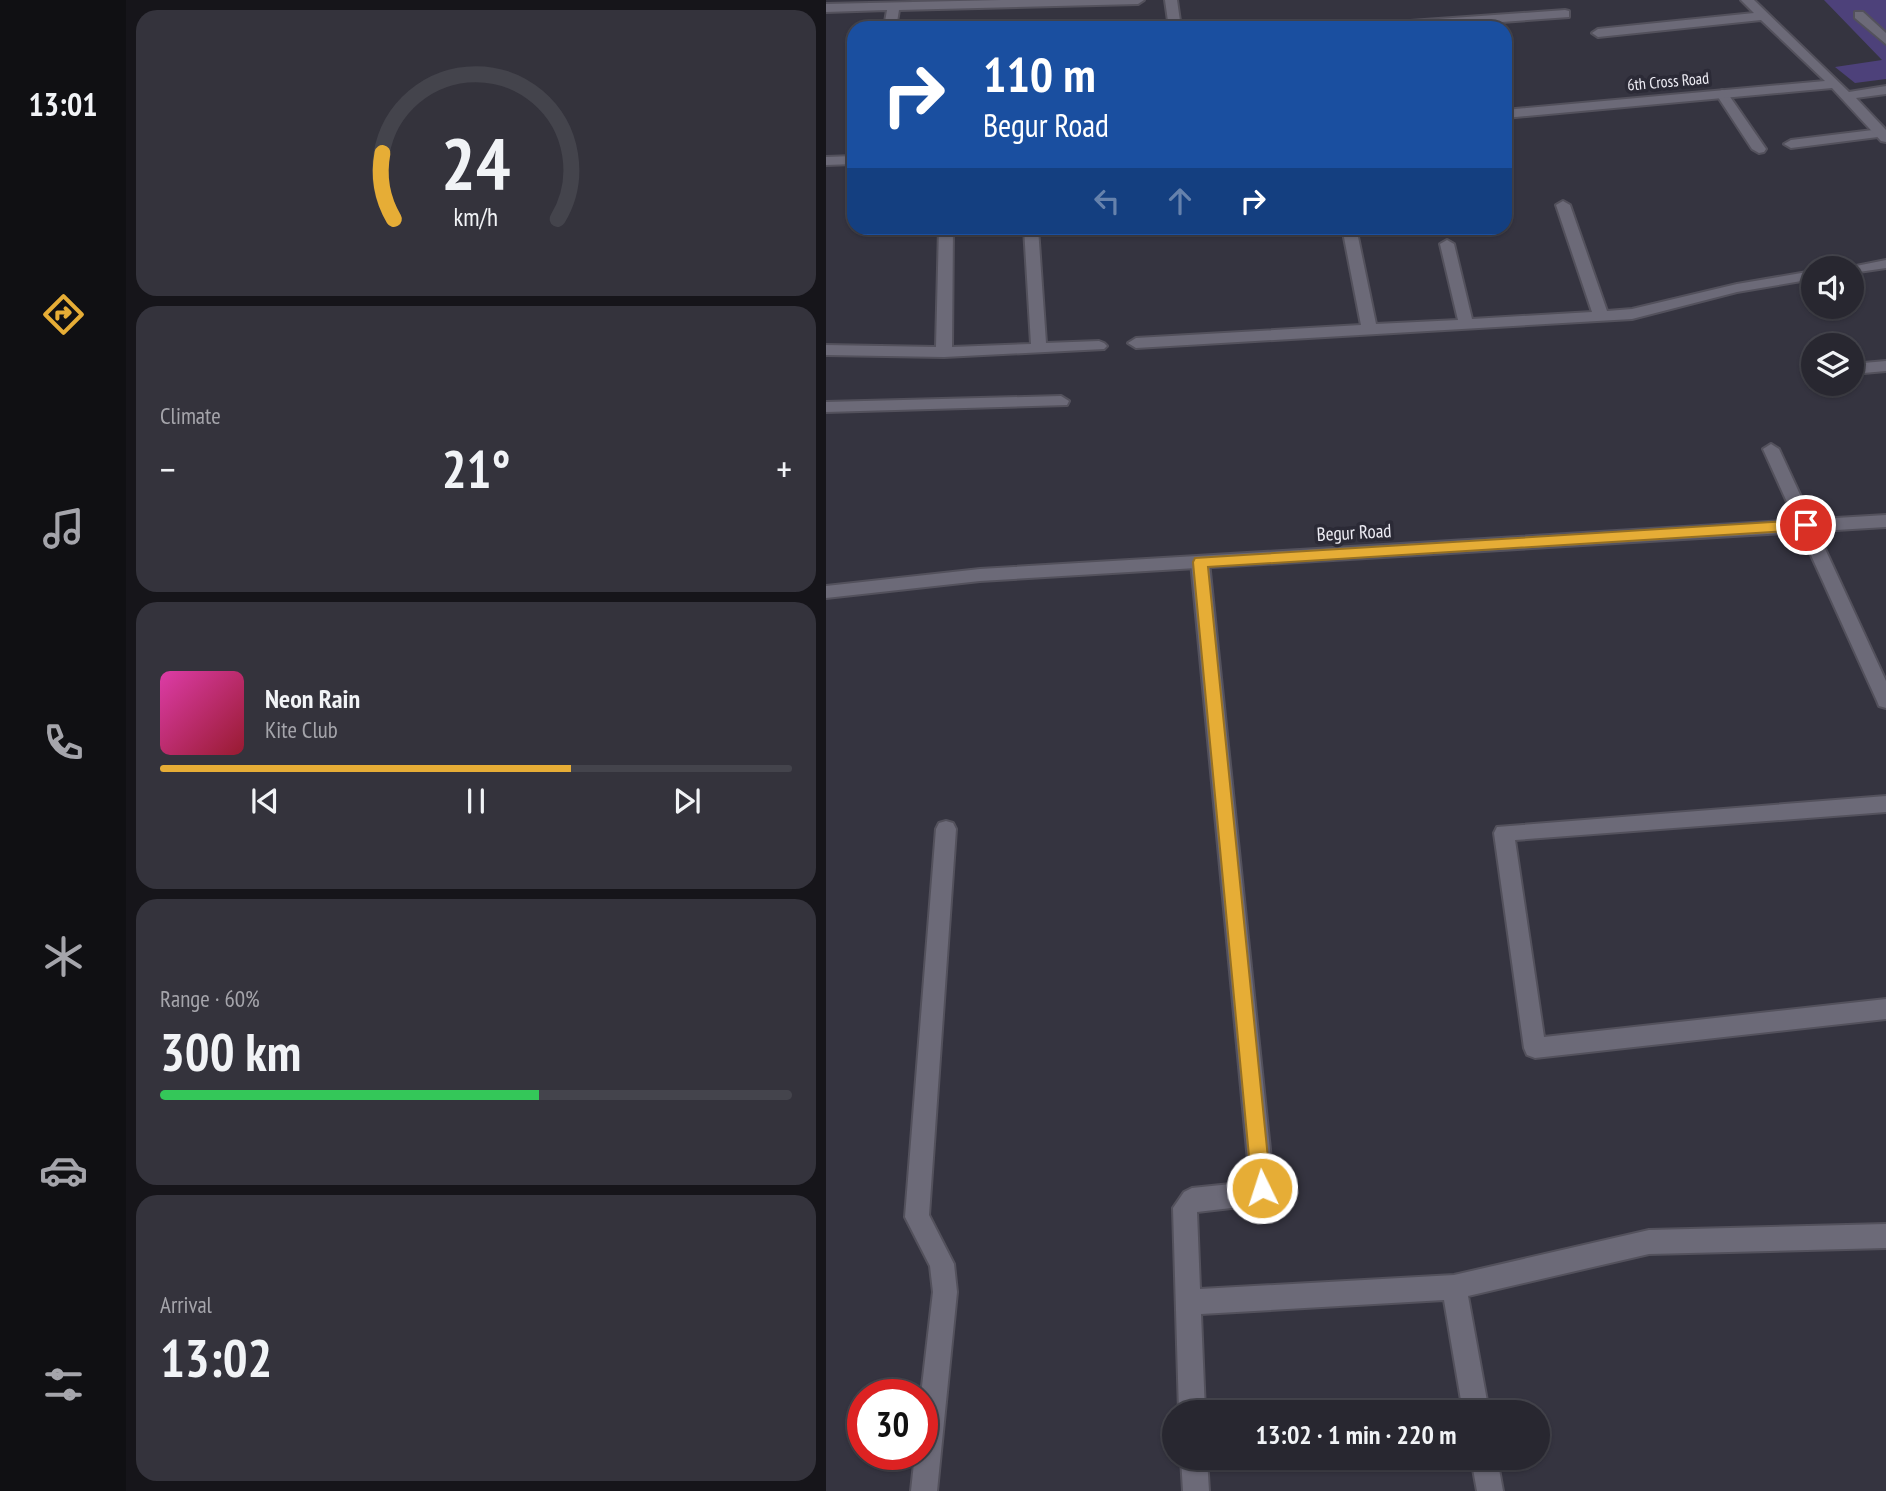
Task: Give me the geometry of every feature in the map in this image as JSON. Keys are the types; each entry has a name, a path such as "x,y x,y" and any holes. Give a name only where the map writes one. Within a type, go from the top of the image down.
{"street":[{"path":"826,8 1138,0"},
{"path":"1171,0 1174,21"},
{"path":"1748,0 1835,83 1884,136"},
{"path":"891,21 894,6"},
{"path":"1460,21 1565,13"},
{"path":"1859,15 1886,40"},
{"path":"1598,33 1764,16"},
{"name":"6th Cross Road","path":"1512,113 1835,83"},
{"path":"1846,96 1886,90"},
{"path":"1722,94 1759,149"},
{"path":"1791,144 1884,136"},
{"path":"826,161 847,160"},
{"path":"1563,205 1601,315"},
{"path":"944,352 946,235"},
{"path":"1031,235 1039,348"},
{"path":"1351,235 1369,328"},
{"path":"1447,244 1466,323"},
{"path":"1864,267 1886,264"},
{"path":"1136,343 1632,314 1737,288 1801,277"},
{"path":"826,350 944,352 1099,346"},
{"path":"1864,368 1886,366"},
{"path":"826,407 1061,401"},
{"path":"1772,449 1886,701"},
{"name":"Begur Road","path":"826,592 980,575 1886,522"},
{"path":"1191,1400 1185,1208 1192,1200 1257,1193 1262,1188 1200,562"},
{"path":"1886,804 1504,833 1535,1048 1886,1009"},
{"path":"924,1491 945,1292 942,1264 918,1217 946,829"},
{"path":"1187,1302 1454,1287 1649,1242 1886,1236"},
{"path":"1454,1287 1474,1400"},
{"path":"1195,1470 1196,1491"},
{"path":"1486,1470 1489,1491"}],"shaded area":[{"path":"1824,0 1886,0 1886,79 1855,83 1835,67 1882,60"}],"route":[{"path":"1262,1188 1200,562 1806,525"}]}
